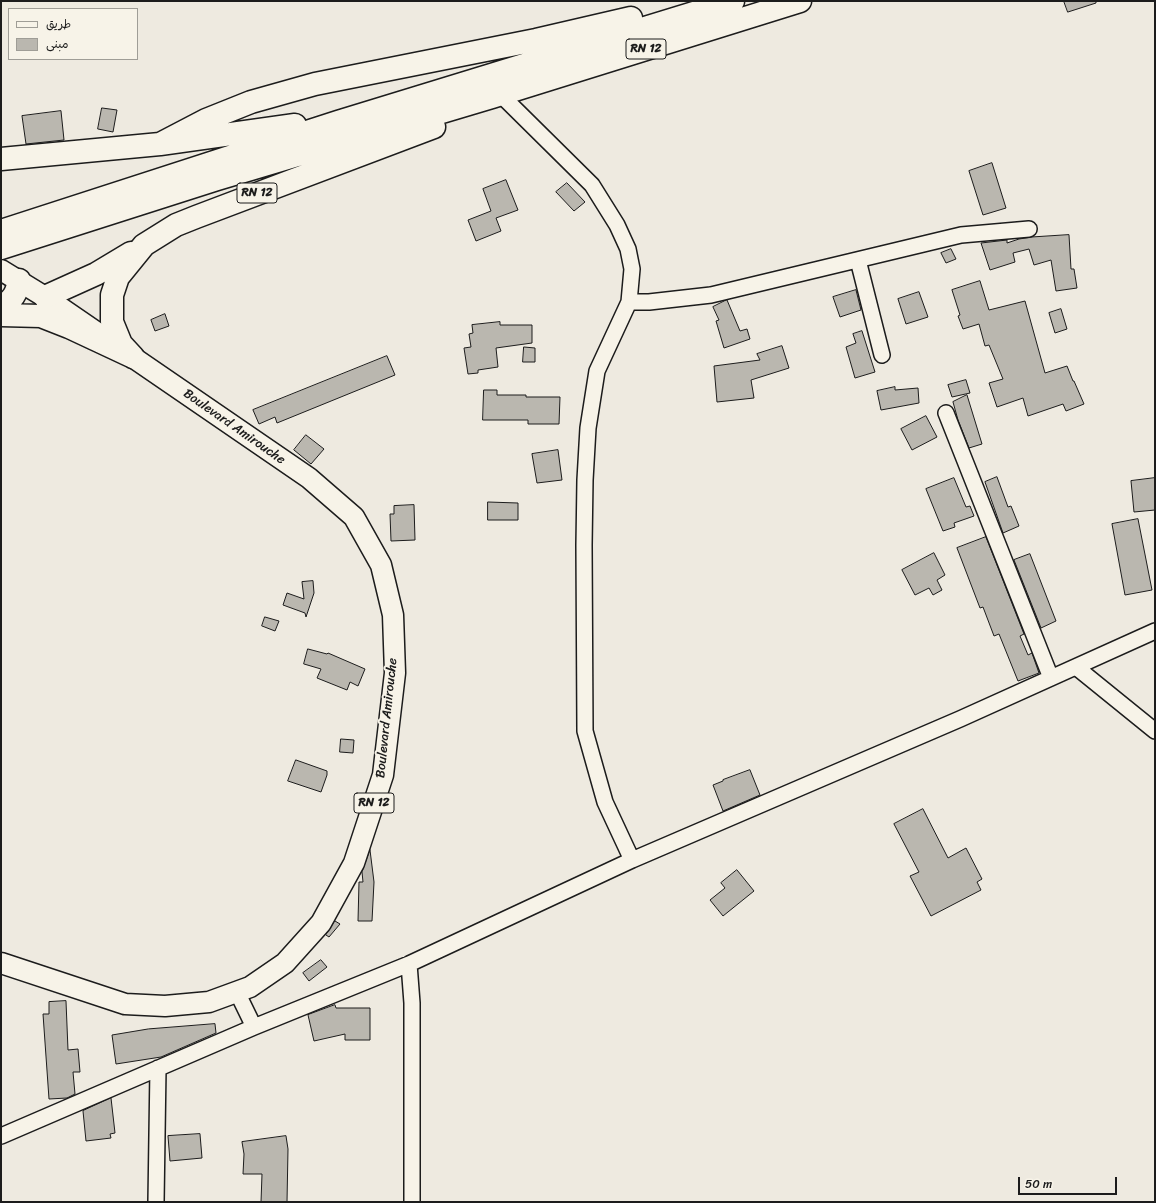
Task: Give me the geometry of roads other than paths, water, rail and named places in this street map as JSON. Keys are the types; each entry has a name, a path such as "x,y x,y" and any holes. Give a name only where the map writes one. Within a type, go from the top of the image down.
{"highway":[{"path":"160,144 206,120 238,107 315,84 536,40 706,1"},
{"name":"RN 12","path":"1,159 160,144 298,124 338,122 733,1"},
{"name":"RN 12","path":"140,362 121,344 112,322 112,295 118,277 144,245 176,225 421,133 496,96 800,1"},
{"path":"257,130 308,86"},
{"path":"1,248 217,179 496,96"},
{"path":"1,232 338,122"},
{"path":"45,297 96,274 144,245"},
{"path":"1,307 9,302 17,291 10,275"},
{"path":"1,315 41,316 69,327 140,362"}],"main road":[{"name":"Boulevard Amirouche","path":"1,963 125,1004 165,1006 209,1002 237,992 250,987 285,963 321,922 354,863 383,775 395,673 394,615 382,565 354,517 309,478 45,297 10,275"}],"street":[{"path":"496,96 592,184 617,224 628,249 632,269 629,302 597,370 588,428 584,502 585,731 605,802 632,860"},
{"path":"629,302 649,302 711,295 961,235 1029,229"},
{"path":"858,260 882,355"},
{"path":"946,413 1051,678"},
{"path":"1,1136 254,1027 409,964 632,860 953,722 1155,631"},
{"path":"1076,667 1155,732"},
{"path":"409,964 412,1003 412,1202"},
{"path":"237,992 254,1027"},
{"path":"156,1202 158,1068"}]}
